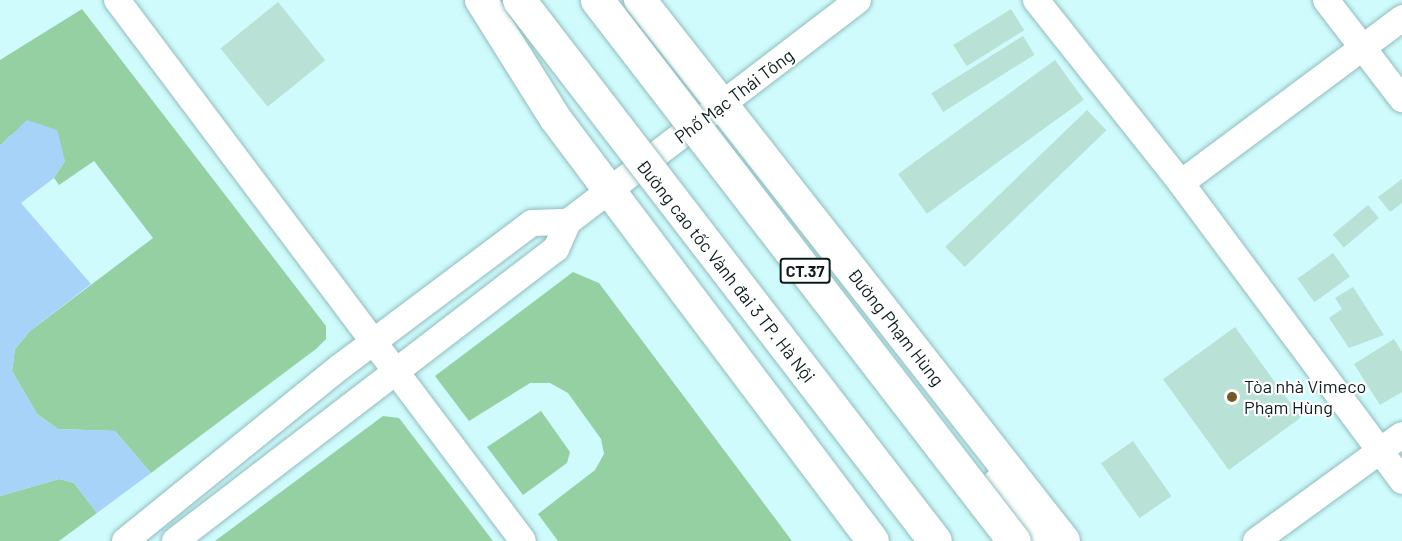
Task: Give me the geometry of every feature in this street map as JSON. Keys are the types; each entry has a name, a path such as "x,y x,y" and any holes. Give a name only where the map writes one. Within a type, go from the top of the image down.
{"highway":[{"path":"507,0 665,226 907,541"},
{"name":"Đường cao tốc Vành đai 3 TP. Hà Nội","path":"519,0 935,541"},
{"name":"CT.37","path":"597,0 1014,541"},
{"path":"624,0 1043,541"}],"main road":[{"path":"481,0 608,191 873,541"},
{"name":"Đường Phạm Hùng","path":"640,0 720,105 1064,541"}],"street":[{"path":"117,0 378,342 523,541"},
{"name":"Phố Mạc Thái Tông","path":"568,222 858,0"},
{"path":"1036,0 1181,183 1402,481"},
{"path":"1326,0 1402,99"},
{"path":"1181,183 1402,18"},
{"path":"124,541 532,223 568,222 556,249 175,541"},
{"path":"1256,541 1402,435"}],"green space":[{"path":"82,9 326,326 326,339 316,349 151,473 115,431 58,429 37,414 12,371 15,349 30,331 153,238 94,161 59,185 54,178 65,161 11,135 0,146 0,60"},
{"path":"573,272 599,283 792,541 558,541 538,514 595,470 604,454 601,439 568,393 550,383 530,383 469,421 435,376"},
{"path":"541,411 570,452 567,463 523,495 487,447"},
{"path":"383,416 399,418 493,541 215,541"},
{"path":"59,479 74,483 97,513 59,541 0,541 0,496"}],"water":[{"path":"27,120 57,130 65,161 54,178 21,203 91,284 30,331 15,349 12,371 37,414 58,429 115,431 151,473 97,513 74,483 59,479 0,496 0,146"}],"building":[{"path":"278,2 325,60 268,107 220,49"},
{"path":"1011,9 1024,30 967,66 953,45"},
{"path":"1023,36 1035,55 943,112 931,93"},
{"path":"1055,60 1084,100 927,214 898,174"},
{"path":"1087,110 1106,130 965,267 945,247"},
{"path":"1402,179 1402,203 1390,212 1378,197"},
{"path":"1368,205 1379,218 1344,248 1333,235"},
{"path":"1333,253 1350,276 1314,302 1297,279"},
{"path":"1353,287 1384,335 1349,348 1329,318 1342,309 1335,298"},
{"name":"Tòa nhà Vimeco Phạm Hùng","path":"1235,327 1301,418 1229,470 1163,379"},
{"path":"1394,339 1402,352 1402,392 1380,405 1354,364"},
{"path":"1133,441 1171,496 1139,518 1101,463"}],"place":[{"name":"Tòa nhà Vimeco Phạm Hùng","path":"1232,397"}]}
